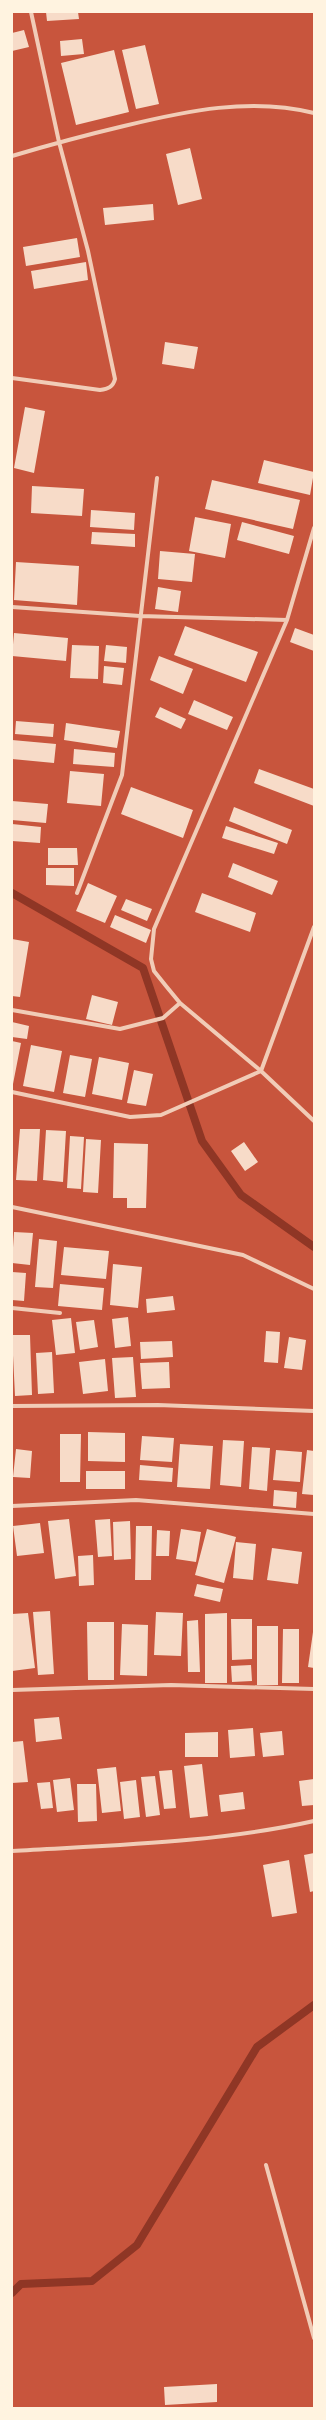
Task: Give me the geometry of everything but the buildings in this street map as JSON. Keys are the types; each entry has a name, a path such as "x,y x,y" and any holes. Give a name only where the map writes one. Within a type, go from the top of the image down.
{"street":[{"path":"12,378 100,390 110,388 116,379 88,251 59,142 31,12"},
{"path":"12,156 59,142 177,114 245,105 291,107 314,113"},
{"path":"77,893 122,775 157,478"},
{"path":"314,528 287,620 154,929 151,959 154,971 180,1003 261,1071 314,1121"},
{"path":"12,607 140,616 287,620"},
{"path":"12,1092 130,1117 161,1115 261,1071 314,927"},
{"path":"12,1010 120,1030 163,1018 180,1003"},
{"path":"12,1207 243,1255 314,1289"},
{"path":"12,1308 60,1313"},
{"path":"12,1406 158,1405 314,1411"},
{"path":"12,1506 136,1500 314,1514"},
{"path":"12,1690 172,1685 314,1689"},
{"path":"12,1851 198,1839 286,1827 314,1821"},
{"path":"266,2165 313,2327 314,2338"}],"waterway":[{"path":"12,893 143,968 202,1141 241,1195 314,1247"},
{"path":"12,2293 21,2284 92,2281 137,2245 257,2047 314,2005"}]}
